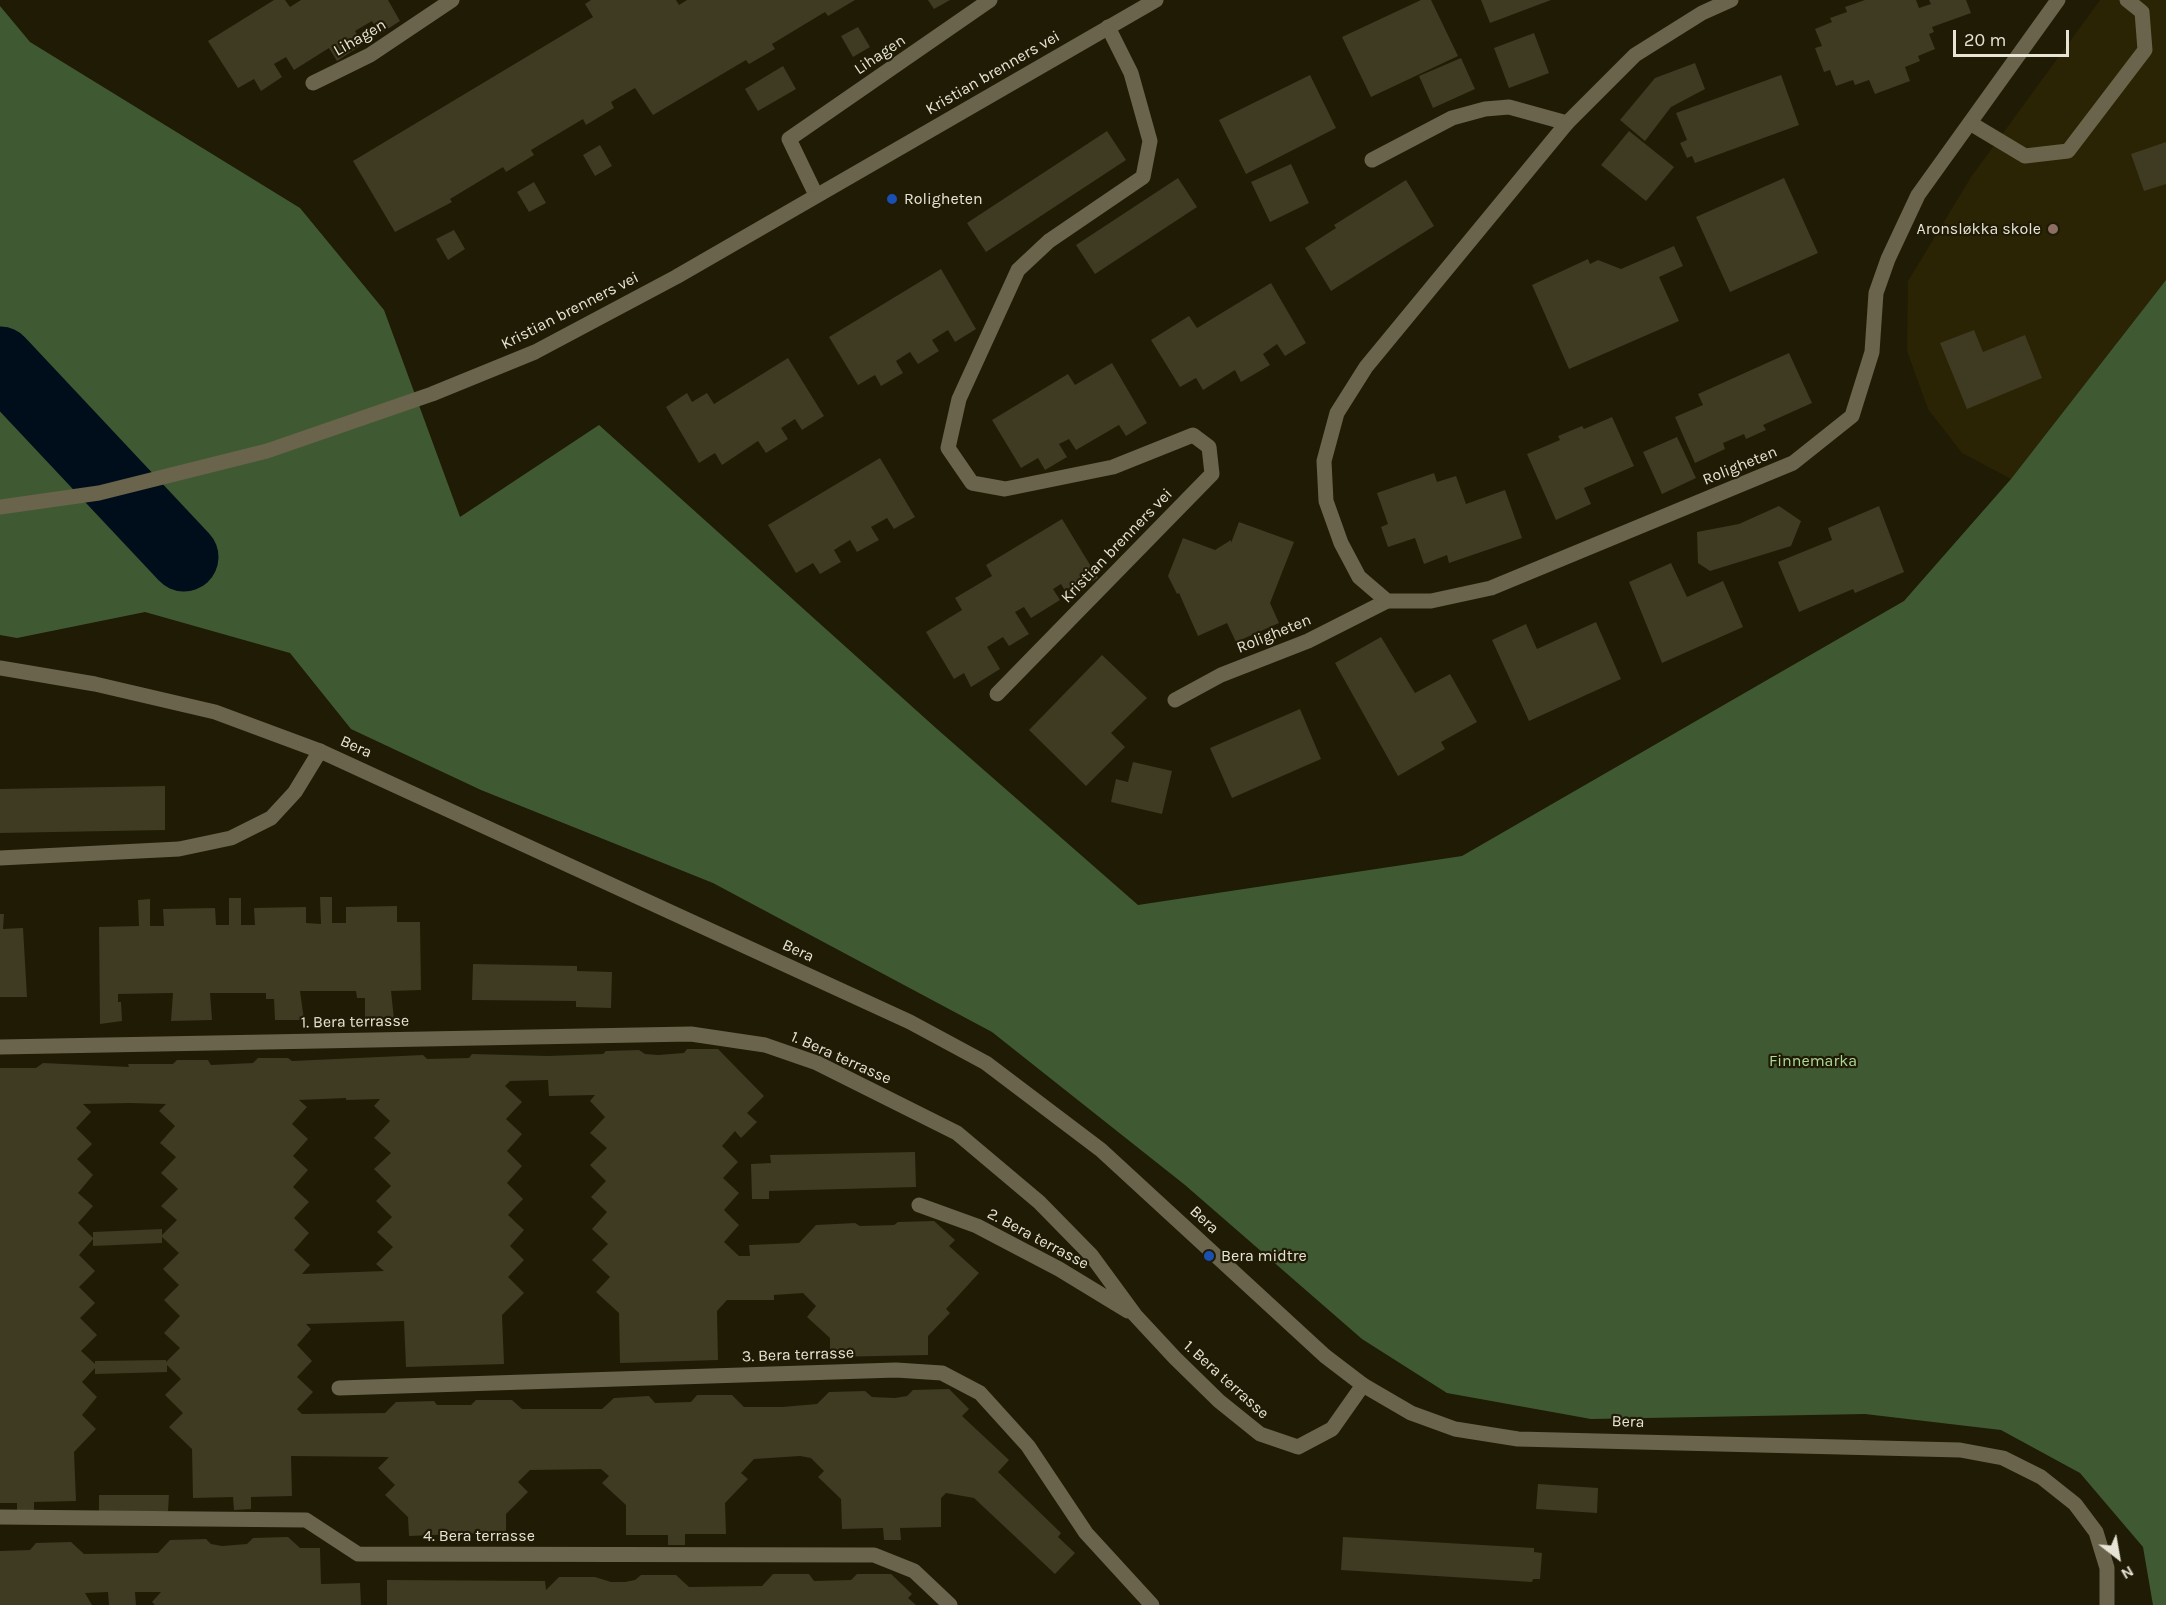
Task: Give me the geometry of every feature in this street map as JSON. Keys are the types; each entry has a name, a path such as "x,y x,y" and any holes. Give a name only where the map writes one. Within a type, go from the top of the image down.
{"street":[{"name":"Lihagen","path":"314,83 370,55 452,0"},
{"name":"Lihagen","path":"816,195 789,139 990,0"},
{"name":"Kristian brenners vei","path":"0,507 99,493 267,451 432,394 536,352 676,277 1156,0"},
{"path":"1387,601 1359,577 1341,543 1326,501 1324,461 1336,413 1366,367 1567,123 1635,55 1702,13 1731,0"},
{"name":"Roligheten","path":"1175,700 1221,675 1308,641 1387,601 1431,601 1491,588 1793,464 1852,416 1872,352 1876,293 1888,259 1918,195 2058,0"},
{"path":"1970,123 2025,156 2068,151 2145,50 2142,12 2127,0"},
{"name":"Kristian brenners vei","path":"997,694 1212,474 1209,447 1193,435 1113,467 1005,489 972,483 948,448 959,399 1018,270 1049,241 1143,177 1150,141 1131,73 1108,27"},
{"path":"1372,160 1452,118 1485,109 1509,107 1567,123"},
{"name":"Bera","path":"0,668 95,684 215,712 320,751 899,1017 986,1063 1101,1150 1325,1356 1363,1385 1411,1413 1455,1429 1518,1439 1960,1450 2002,1458 2041,1477 2075,1504 2096,1532 2108,1568 2107,1605"},
{"name":"Bera","path":"0,858 179,849 231,838 271,818 295,792 320,751"},
{"name":"1. Bera terrasse","path":"0,1047 691,1034 765,1045 817,1063 957,1133 1047,1209 1091,1255 1135,1315 1219,1401 1260,1434 1298,1447 1332,1429 1363,1385"},
{"name":"2. Bera terrasse","path":"919,1205 977,1226 1059,1269 1135,1315"},
{"name":"3. Bera terrasse","path":"339,1388 896,1370 942,1373 980,1393 1028,1446 1086,1533 1152,1605"},
{"name":"4. Bera terrasse","path":"0,1517 306,1520 358,1554 874,1555 915,1571 950,1605"}],"shaded area":[{"name":"Aronsløkka skole","path":"2100,0 2166,0 2166,280 2011,479 1962,453 1928,409 1907,351 1908,281 1971,177"}],"green space":[{"name":"Finnemarka","path":"0,6 30,42 300,208 384,310 460,517 599,425 937,729 1138,905 1462,856 1904,601 2011,479 2166,280 2166,1605 2153,1605 2143,1547 2080,1473 2001,1430 1865,1414 1591,1419 1447,1393 1362,1339 1185,1185 992,1032 713,883 481,790 351,729 290,653 145,612 17,638 0,635"}],"building":[{"path":"274,0 285,0 290,7 301,0 388,0 400,21 380,34 372,21 355,31 363,44 337,61 329,48 294,70 286,57 274,64 282,77 261,91 254,79 238,88 208,41"},
{"path":"591,0 676,0 679,5 687,0 855,0 828,16 825,12 772,44 775,49 749,64 746,60 653,115 635,88 611,102 614,108 586,125 583,119 531,150 534,155 506,172 503,167 450,199 452,202 395,232 353,161 593,17 585,4"},
{"path":"928,0 950,0 934,9"},
{"path":"1421,0 1431,0 1458,56 1371,97 1342,37"},
{"path":"1481,0 1551,0 1490,23"},
{"path":"1865,0 1916,0 1919,8 1931,4 1929,0 1966,0 1971,13 1932,27 1934,32 1929,34 1935,49 1918,56 1920,61 1905,67 1910,81 1875,94 1869,80 1855,85 1853,80 1836,86 1830,70 1824,72 1815,48 1822,46 1815,29 1832,22 1830,18 1847,12 1845,7"},
{"path":"858,27 870,47 853,57 841,36"},
{"path":"1534,33 1549,73 1509,88 1494,48"},
{"path":"1461,58 1475,89 1433,108 1419,76"},
{"path":"1695,63 1705,89 1671,107 1645,141 1620,120 1655,78"},
{"path":"783,66 796,89 758,111 745,89"},
{"path":"1310,75 1336,128 1246,174 1219,120"},
{"path":"1781,75 1799,125 1695,163 1692,156 1687,158 1680,143 1687,140 1676,113"},
{"path":"1107,131 1126,160 986,252 967,223"},
{"path":"1629,131 1674,167 1646,201 1601,165"},
{"path":"2166,142 2166,184 2144,191 2131,154"},
{"path":"600,145 612,166 595,176 583,155"},
{"path":"1291,164 1309,203 1270,222 1251,182"},
{"path":"1178,178 1197,207 1095,274 1076,245"},
{"path":"1784,178 1818,253 1730,292 1696,217"},
{"path":"1406,180 1434,226 1331,291 1305,248 1336,228 1334,225"},
{"path":"534,182 546,203 529,212 517,192"},
{"path":"454,230 465,249 448,260 436,239"},
{"path":"1674,246 1683,266 1659,277 1679,321 1569,369 1532,285 1588,259 1590,264 1598,260 1621,269"},
{"path":"941,269 976,329 955,342 948,330 932,340 939,351 918,364 910,352 896,361 903,373 881,386 875,375 858,385 829,337"},
{"path":"1271,283 1306,343 1285,356 1277,344 1263,354 1270,365 1241,382 1235,370 1203,390 1196,378 1180,387 1151,340 1189,316 1197,328"},
{"path":"1974,330 1983,352 2025,335 2042,378 1967,409 1940,343"},
{"path":"1789,353 1812,403 1763,425 1766,430 1746,439 1744,434 1723,443 1725,449 1695,463 1675,417 1703,405 1698,394"},
{"path":"788,358 824,416 802,430 795,419 781,428 788,439 766,453 758,441 722,465 715,453 699,463 666,407 687,393 692,402 707,393 714,404"},
{"path":"1112,363 1147,423 1126,436 1119,425 1076,450 1069,439 1059,444 1067,457 1045,470 1038,458 1021,468 992,420 1068,374 1075,385"},
{"path":"1612,417 1634,466 1584,488 1591,504 1556,520 1527,454 1560,440 1558,436 1582,426 1584,429"},
{"path":"1677,437 1696,478 1662,494 1643,452"},
{"path":"880,458 915,517 894,529 887,518 871,527 879,540 857,552 850,540 834,550 841,562 820,574 813,563 796,573 768,525"},
{"path":"1434,473 1437,482 1456,476 1466,504 1505,490 1522,538 1449,563 1447,555 1424,564 1415,538 1388,547 1381,527 1388,524 1377,493"},
{"path":"1779,506 1801,521 1791,546 1710,571 1698,563 1697,532 1739,524"},
{"path":"1879,506 1904,572 1855,593 1853,589 1799,612 1778,562 1832,540 1828,528"},
{"path":"1062,519 1098,578 1068,596 1061,584 1053,589 1060,600 1031,618 1024,607 1015,612 1029,634 1009,646 1003,637 987,647 1000,669 971,687 964,673 954,679 926,632 962,610 955,598 992,576 986,565"},
{"path":"1239,522 1294,542 1270,603 1279,623 1236,642 1227,623 1198,636 1179,593 1177,594 1168,576 1183,538 1215,550 1231,540 1231,543"},
{"path":"1671,563 1687,597 1723,581 1743,627 1662,663 1629,582"},
{"path":"1596,622 1621,679 1529,721 1492,640 1526,624 1537,649"},
{"path":"1381,637 1415,693 1450,674 1477,722 1441,742 1445,749 1398,776 1335,663"},
{"path":"1102,655 1147,698 1111,733 1125,747 1086,786 1029,730"},
{"path":"1300,709 1321,759 1232,798 1210,748"},
{"path":"1133,762 1172,771 1162,814 1111,802 1116,779 1128,782"},
{"path":"165,786 165,830 0,833 0,789"},
{"path":"320,897 332,897 332,923 346,923 346,907 397,906 397,922 420,922 421,990 391,991 394,1019 365,1019 365,998 357,998 356,991 300,991 304,1020 275,1020 274,999 266,999 266,993 210,993 212,1020 171,1021 173,993 118,994 122,1021 100,1024 99,927 139,926 138,900 150,899 150,926 164,926 163,909 215,908 216,925 229,925 229,898 241,898 241,925 255,925 254,908 306,907 306,923 321,924"},
{"path":"0,914 4,914 3,929 23,928 27,997 0,997"},
{"path":"473,964 577,966 577,971 612,972 611,1008 576,1007 576,1001 472,1000"},
{"path":"687,1049 718,1049 764,1096 747,1113 757,1122 741,1138 735,1131 722,1146 738,1162 723,1178 739,1193 724,1210 739,1225 724,1242 739,1256 750,1256 749,1245 799,1243 816,1225 855,1223 860,1226 894,1225 898,1222 934,1221 955,1240 949,1246 979,1273 946,1309 950,1313 928,1336 928,1355 830,1357 830,1338 807,1317 816,1306 803,1293 774,1295 774,1300 727,1300 717,1311 718,1360 620,1363 619,1313 596,1292 610,1277 592,1260 608,1244 592,1229 607,1212 591,1197 606,1181 590,1165 607,1148 590,1133 605,1117 590,1101 595,1095 549,1096 548,1080 510,1081 505,1086 522,1102 506,1119 522,1134 507,1151 522,1166 507,1183 523,1199 508,1215 524,1230 510,1246 524,1260 508,1277 524,1293 502,1315 504,1364 406,1367 404,1321 306,1324 311,1329 297,1345 312,1361 297,1377 313,1392 297,1409 302,1414 385,1413 396,1402 434,1401 437,1405 471,1405 476,1400 512,1400 522,1409 602,1409 614,1398 649,1396 655,1403 691,1402 697,1395 732,1395 744,1407 782,1407 817,1404 829,1392 865,1391 872,1397 895,1398 907,1396 913,1390 949,1389 969,1409 962,1416 1009,1460 998,1472 1061,1533 1058,1537 1075,1553 1055,1574 974,1498 946,1493 941,1498 941,1527 900,1528 901,1540 884,1540 883,1528 842,1529 841,1499 818,1477 824,1471 811,1458 800,1456 754,1459 741,1473 748,1479 725,1503 726,1534 685,1534 685,1545 668,1545 668,1535 626,1535 626,1505 602,1483 609,1476 601,1469 530,1470 518,1482 528,1492 506,1514 506,1532 409,1536 408,1517 385,1495 395,1485 378,1468 389,1457 291,1456 292,1496 251,1497 251,1509 234,1510 233,1497 193,1498 192,1449 169,1427 183,1413 165,1395 181,1379 167,1365 167,1372 95,1374 95,1368 82,1382 97,1397 82,1415 96,1429 74,1452 76,1501 34,1502 34,1514 17,1514 17,1503 0,1503 0,1068 36,1068 43,1063 129,1067 128,1064 173,1064 177,1060 208,1060 211,1065 253,1063 258,1058 288,1058 292,1061 423,1055 427,1059 469,1058 472,1054 548,1056 639,1050 645,1054 658,1055 684,1053","holes":["380,1099 374,1106 390,1121 374,1138 391,1153 374,1169 391,1186 376,1201 392,1217 377,1232 393,1247 376,1264 384,1271 302,1274 310,1265 294,1250 309,1233 294,1218 309,1202 293,1187 308,1170 293,1156 308,1139 292,1124 307,1107 299,1100","83,1104 166,1104 159,1111 175,1126 160,1143 176,1157 161,1173 178,1189 161,1206 177,1220 162,1235 162,1229 93,1232 93,1238 78,1223 93,1206 78,1193 93,1175 77,1159 92,1144 76,1128 91,1112","162,1237 179,1253 163,1269 179,1285 164,1300 180,1316 164,1333 180,1348 166,1362 166,1360 95,1361 95,1364 81,1351 97,1335 80,1318 95,1303 79,1287 95,1271 79,1255 93,1239 93,1246 162,1243"]},
{"path":"915,1152 916,1187 769,1191 769,1199 752,1199 751,1164 771,1163 770,1155"},
{"path":"1538,1484 1598,1488 1597,1513 1536,1509"},
{"path":"99,1495 169,1495 168,1511 99,1511"},
{"path":"288,1537 300,1548 320,1548 321,1584 360,1583 361,1605 155,1605 152,1602 161,1592 135,1592 136,1605 109,1605 108,1592 85,1593 92,1605 0,1605 0,1551 30,1550 36,1543 71,1542 84,1554 158,1553 170,1540 206,1539 211,1544 222,1546 247,1544 253,1538"},
{"path":"1343,1537 1534,1548 1534,1552 1542,1553 1540,1579 1533,1579 1532,1582 1341,1570"},
{"path":"773,1574 809,1574 814,1581 851,1580 857,1574 891,1574 912,1594 908,1598 916,1605 387,1605 387,1580 545,1581 546,1590 559,1577 595,1577 611,1582 625,1582 635,1580 641,1575 676,1575 689,1587 762,1586"}],"waterway":[{"path":"0,361 184,557"}],"place":[{"name":"Roligheten","path":"892,199"},
{"name":"Aronsløkka skole","path":"2053,229"},
{"name":"Bera midtre","path":"1209,1256"}]}
